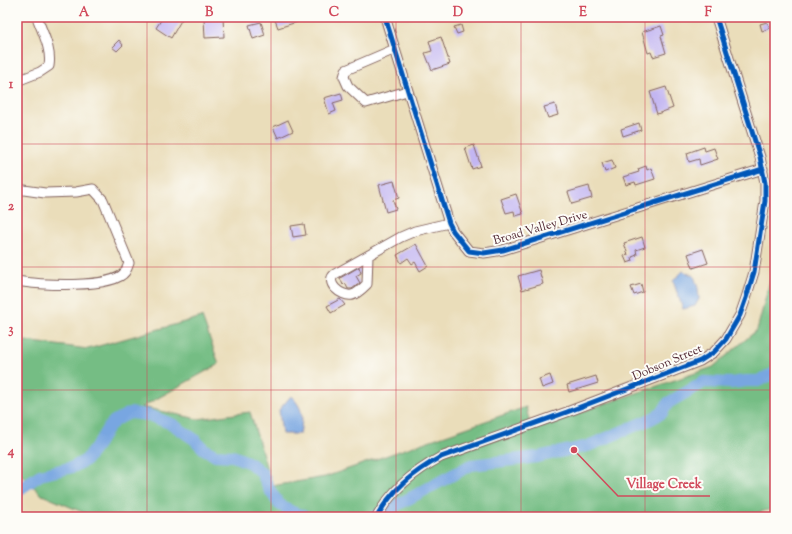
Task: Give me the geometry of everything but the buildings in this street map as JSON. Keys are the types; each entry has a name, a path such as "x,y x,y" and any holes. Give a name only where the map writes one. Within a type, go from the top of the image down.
{"street":[{"path":"17,81 40,72 49,66 50,52 37,17"},
{"name":"Broad Valley Drive","path":"385,17 449,223 452,231 469,251 484,253 502,250 763,169"},
{"name":"Dobson Street","path":"377,517 393,492 425,465 441,457 606,398 700,361 714,352 726,339 740,315 754,272 765,201 765,183 763,169 716,17"},
{"path":"394,49 346,70 344,76 348,86 366,103 407,91"},
{"path":"17,189 45,194 76,192 93,189 103,200 129,263 125,272 115,279 92,283 62,285 17,281"},
{"path":"368,256 367,284 361,290 353,295 347,295 333,286 331,280 332,276 400,238 415,231 449,223"}],"green space":[{"path":"775,262 775,508 743,517 94,517 42,495 17,471 17,340 88,349 202,317 219,364 142,407 198,419 250,412 272,486 325,477 526,407 531,429 713,367 757,330"}],"water":[{"path":"683,271 694,276 698,288 699,299 695,306 683,309 673,281"},
{"path":"291,396 298,405 302,414 300,434 282,434 279,410"}],"waterway":[{"path":"375,517 471,465 537,457 588,446 662,413 668,403 704,382 731,383 758,381 775,373"},
{"path":"17,491 40,475 73,467 86,460 114,421 130,413 148,415 172,424 194,439 204,449 215,455 233,456 250,463 262,473 269,489 279,504 292,512 306,517"}],"cycle path":[{"path":"385,17 449,223 453,231 469,251 484,253 503,250 763,169"},
{"path":"377,517 389,498 404,482 422,468 441,457 567,412 700,361 714,352 726,339 740,315 754,272 765,201 765,183 760,157 716,17"}],"place":[{"name":"Village Creek","path":"574,450"}]}
